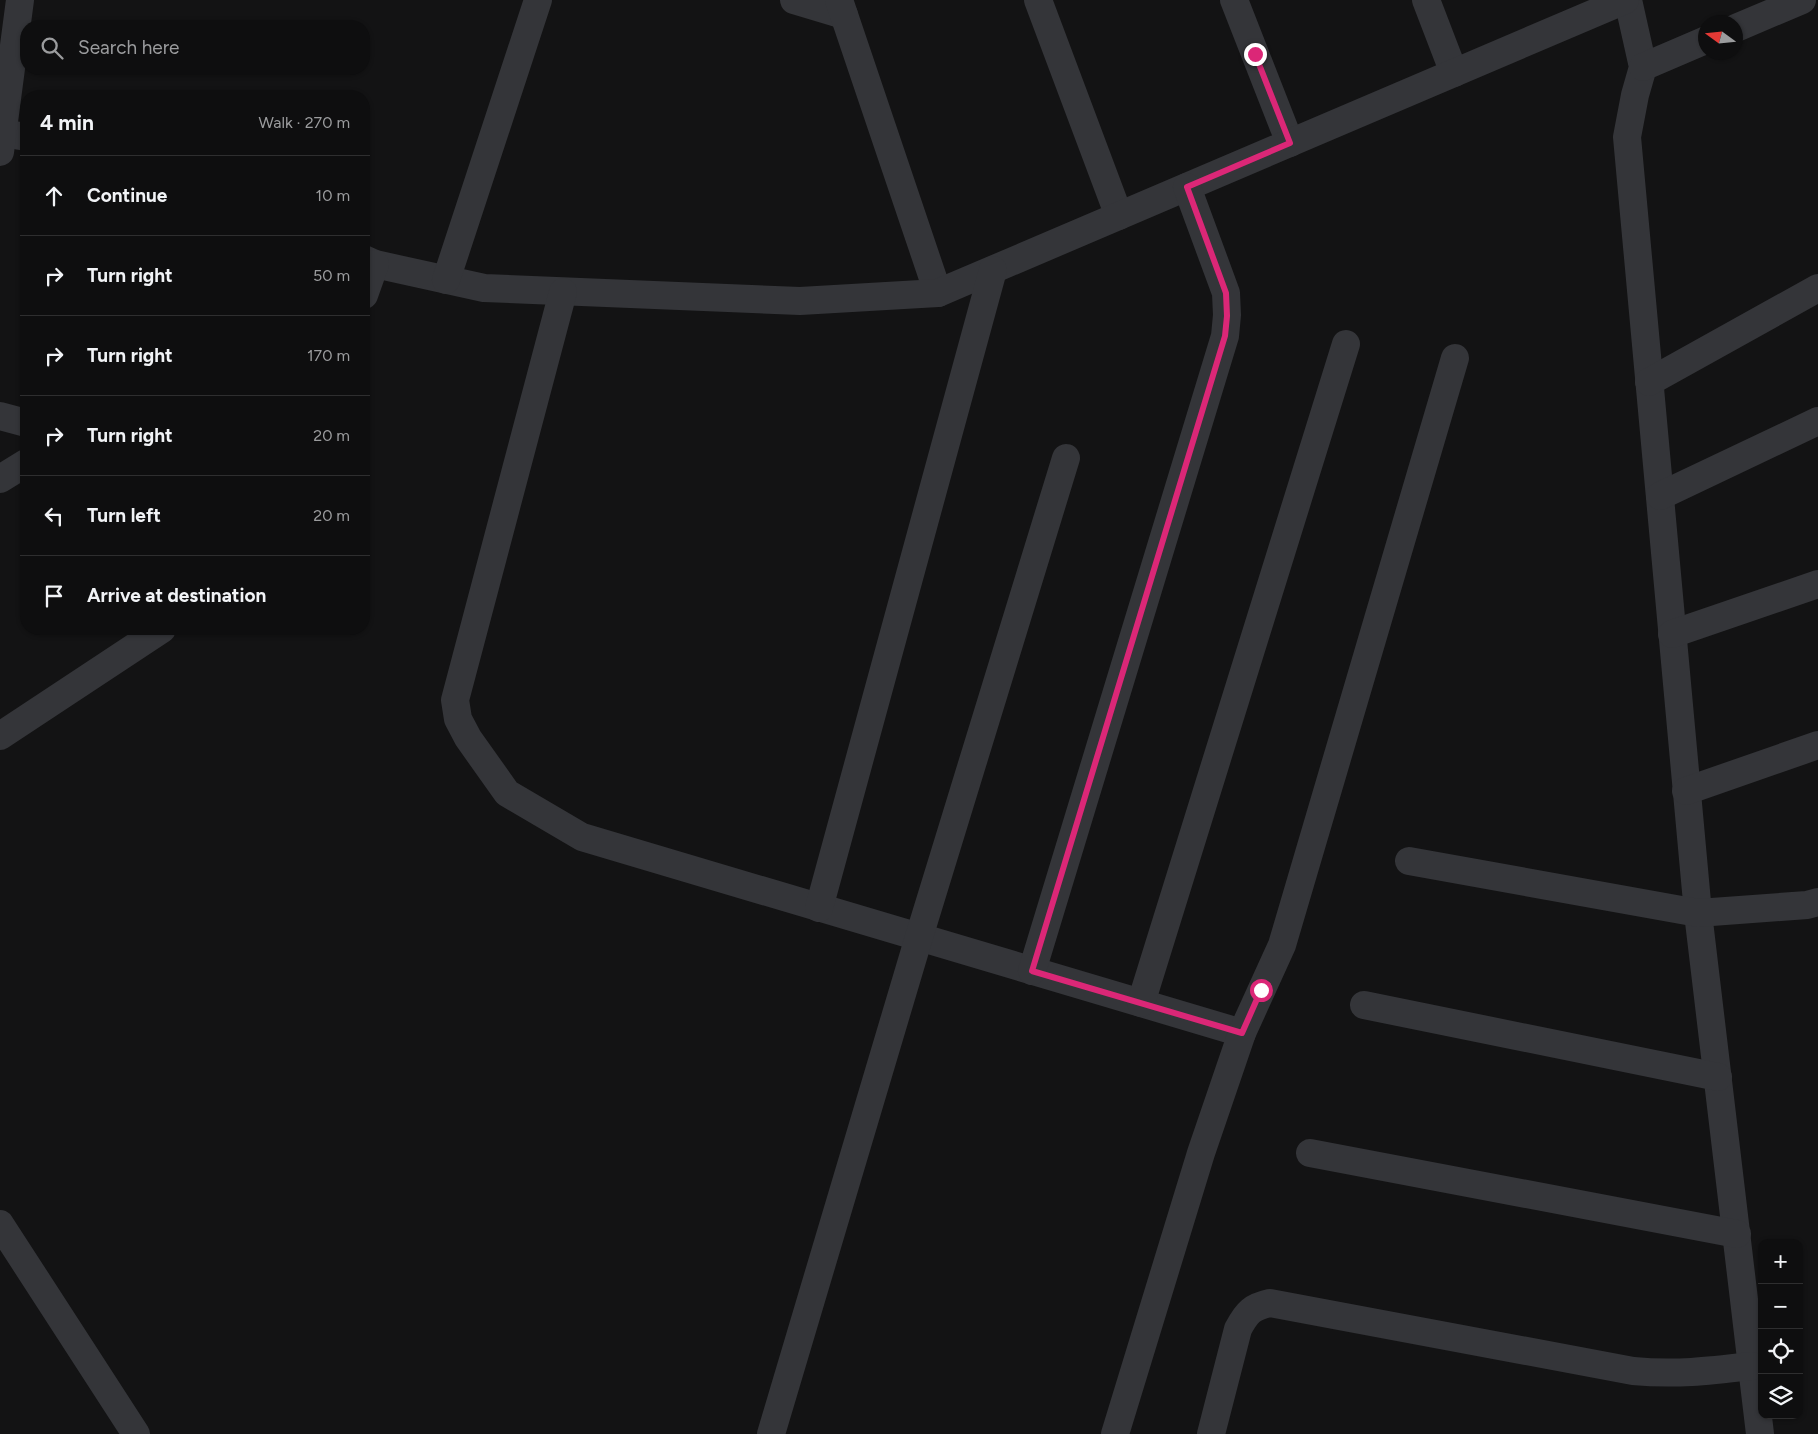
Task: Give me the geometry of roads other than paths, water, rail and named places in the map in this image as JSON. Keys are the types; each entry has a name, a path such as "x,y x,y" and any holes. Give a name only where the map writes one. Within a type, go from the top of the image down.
{"street":[{"path":"10,141 20,0"},
{"path":"446,280 538,0"},
{"path":"794,0 841,7 938,293"},
{"path":"1038,0 1120,216"},
{"path":"1234,0 1290,143"},
{"path":"1426,0 1454,73"},
{"path":"370,261 484,288 800,301 938,293 1626,0 1643,66 1627,137 1686,790 1698,913 1760,1434"},
{"path":"1743,25 1802,0"},
{"path":"1643,66 1698,43"},
{"path":"1032,971 1225,336 1227,316 1226,293 1187,187"},
{"path":"819,908 993,270"},
{"path":"1649,382 1818,288"},
{"path":"563,292 455,700 458,719 468,738 507,794 582,837 1242,1033"},
{"path":"1141,1003 1346,344"},
{"path":"1115,1434 1201,1153 1242,1033 1282,945 1455,358"},
{"path":"0,416 20,422"},
{"path":"1660,496 1818,421"},
{"path":"771,1434 919,937 1066,458"},
{"path":"0,479 20,467"},
{"path":"1672,634 1818,584"},
{"path":"0,736 153,635"},
{"path":"1686,790 1818,745"},
{"path":"1409,861 1698,913 1807,905 1818,902"},
{"path":"1364,1004 1718,1077"},
{"path":"1310,1153 1736,1234"},
{"path":"0,1224 136,1434"},
{"path":"1211,1434 1238,1329 1246,1314 1257,1306 1270,1303 1633,1371 1665,1374 1699,1373 1752,1366"}]}
